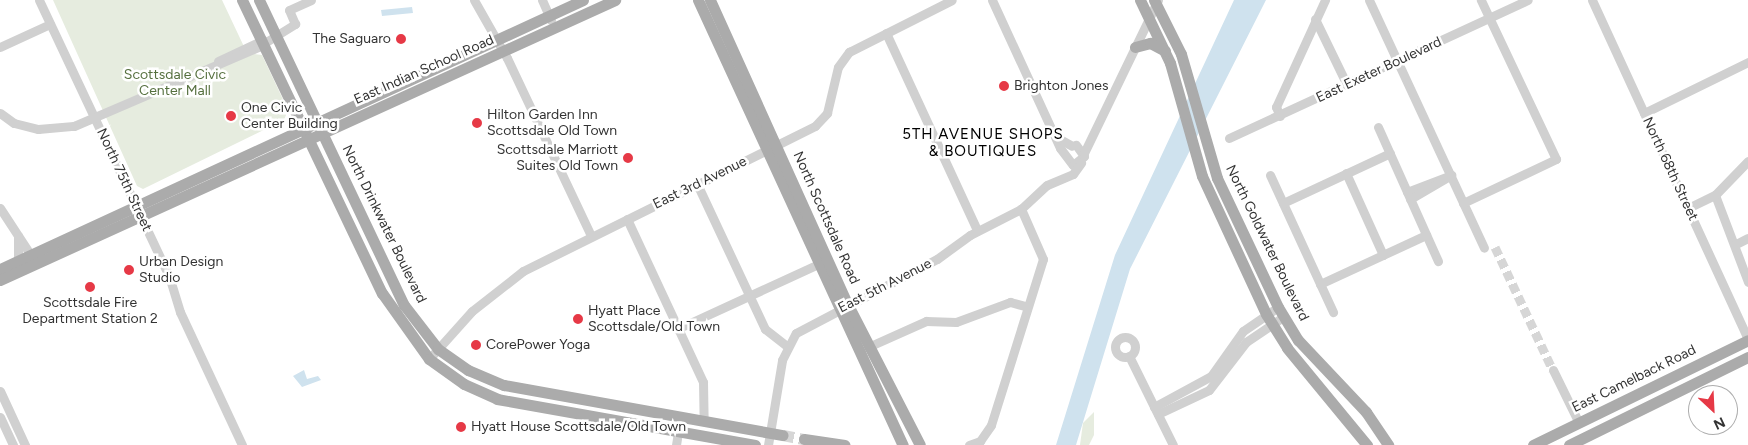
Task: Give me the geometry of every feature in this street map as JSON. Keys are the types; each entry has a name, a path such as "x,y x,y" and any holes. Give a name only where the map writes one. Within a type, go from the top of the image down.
{"main road":[{"path":"242,0 263,40 360,248 393,314 429,359 464,384 498,399 678,432 699,440 755,445"},
{"name":"North Drinkwater Boulevard","path":"259,0 318,120 404,305 438,349 468,370 504,385 783,435"},
{"name":"East Indian School Road","path":"0,280 303,127 583,0"},
{"name":"East Indian School Road","path":"0,269 30,254 308,138 615,0"},
{"name":"North Scottsdale Road","path":"698,0 772,148 903,445"},
{"name":"North Scottsdale Road","path":"710,0 818,264 868,347 920,445"},
{"path":"1140,0 1165,52 1183,104 1194,150 1268,319 1368,445"},
{"name":"North Goldwater Boulevard","path":"1156,2 1192,85 1217,178 1281,312 1298,340 1366,412 1388,445"},
{"path":"1135,47 1150,43 1165,52"},
{"path":"360,248 368,250 383,274 392,279"},
{"name":"East Camelback Road","path":"1533,445 1748,340"},
{"path":"1574,444 1748,357"},
{"path":"804,439 845,445"}],"street":[{"name":"North 75th Street","path":"38,0 138,209 242,445"},
{"path":"0,113 14,123 48,130 94,117 295,24 289,10 311,0"},
{"path":"474,0 504,51 591,236"},
{"path":"542,0 555,28"},
{"name":"East 3rd Avenue","path":"429,359 495,289 591,236 698,186 819,122 829,107 841,61 854,48 952,0"},
{"path":"992,0 1066,159 1081,163 1092,134 1156,2"},
{"path":"1280,116 1276,107 1325,0"},
{"path":"1369,0 1484,248"},
{"path":"1464,203 1556,159 1481,0"},
{"name":"East Exeter Boulevard","path":"1229,138 1347,86 1528,0"},
{"name":"North 68th Street","path":"1592,0 1748,340"},
{"path":"1316,19 1347,86"},
{"path":"0,47 50,24"},
{"path":"886,33 978,230"},
{"path":"1644,113 1748,62"},
{"path":"1378,127 1438,261"},
{"path":"1074,145 1092,134"},
{"path":"1056,137 1074,145 1084,153"},
{"name":"East 5th Avenue","path":"1059,178 1074,145"},
{"path":"1283,203 1390,153"},
{"path":"1688,208 1715,195 1748,161"},
{"name":"East 5th Avenue","path":"787,346 801,329 937,259 978,230 1021,209 1059,178 1073,174 1081,163"},
{"path":"1346,173 1383,255"},
{"path":"1270,175 1333,312"},
{"path":"1409,195 1450,175"},
{"path":"698,186 765,329 787,346 768,445"},
{"path":"1715,195 1736,244 1745,279"},
{"path":"0,208 30,254"},
{"path":"969,445 980,441 991,425 1025,306 1043,259 1021,209"},
{"path":"627,219 706,392 704,421"},
{"path":"1320,284 1426,235"},
{"path":"18,236 18,260"},
{"path":"1736,244 1748,238"},
{"path":"677,329 818,264"},
{"path":"868,347 926,321 956,322 1010,302 1025,306"},
{"path":"1156,411 1214,386 1246,342 1268,319 1281,312"},
{"path":"1129,356 1173,445"},
{"path":"1553,370 1574,425 1574,444"},
{"path":"0,391 25,445"},
{"path":"0,416 13,445"},
{"path":"676,445 678,432"}],"green space":[{"name":"Scottsdale Civic Center Mall","path":"53,0 222,0 247,53 262,55 288,110 284,120 143,189 137,186"},
{"path":"1094,412 1094,435 1089,445 1080,445 1083,423"}],"water":[{"path":"1234,0 1266,0 1130,269 1076,445 1056,445 1115,255"},
{"path":"412,7 413,13 382,16 381,10"},
{"path":"304,370 307,379 318,376 321,380 302,387 293,376"}],"tunnel":[{"path":"1495,247 1553,370"},
{"path":"783,435 804,439"}],"place":[{"name":"The Saguaro","path":"401,39"},
{"name":"Brighton Jones","path":"1004,86"},
{"name":"One Civic Center Building","path":"231,116"},
{"name":"Hilton Garden Inn Scottsdale Old Town","path":"477,123"},
{"name":"Scottsdale Marriott Suites Old Town","path":"628,158"},
{"name":"Urban Design Studio","path":"129,270"},
{"name":"Scottsdale Fire Department Station 2","path":"90,287"},
{"name":"Hyatt Place Scottsdale/Old Town","path":"578,319"},
{"name":"CorePower Yoga","path":"476,345"},
{"name":"Hyatt House Scottsdale/Old Town","path":"461,427"}],"district":[{"name":"5TH AVENUE SHOPS & BOUTIQUES","path":"983,142"}]}
